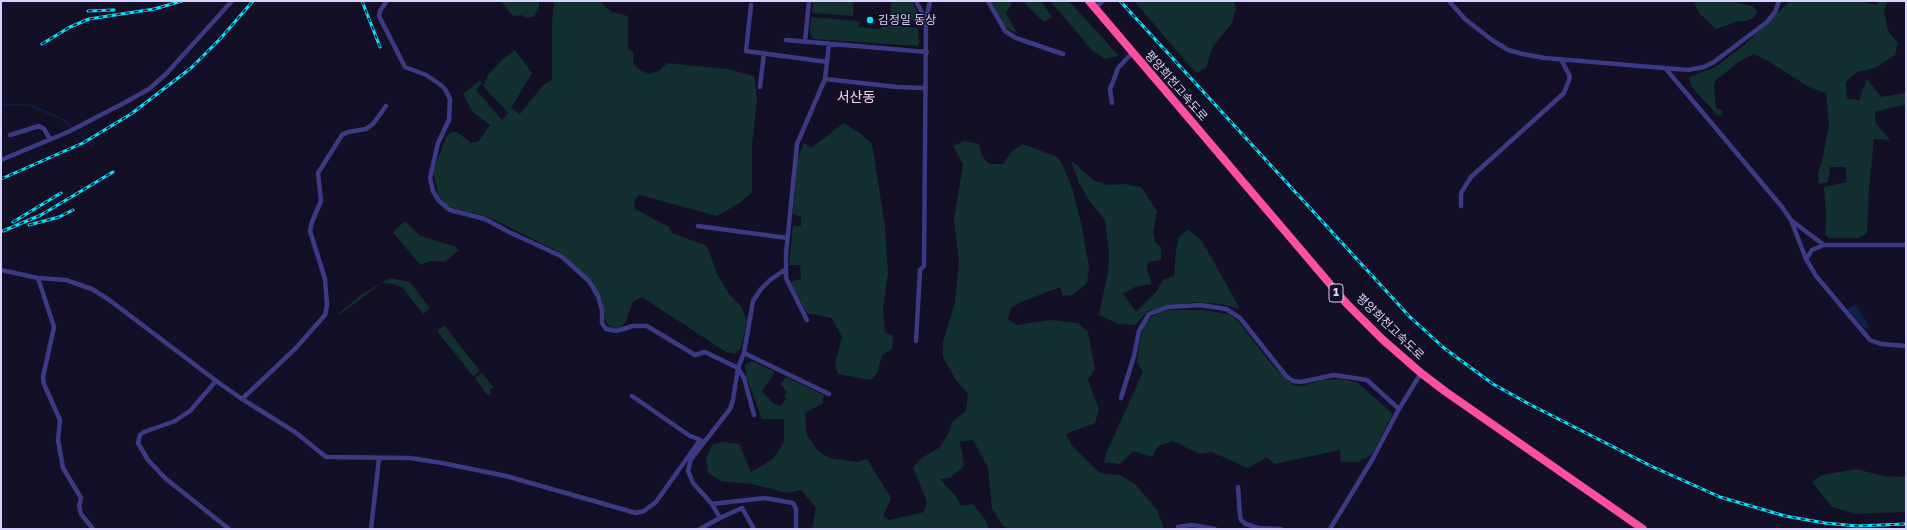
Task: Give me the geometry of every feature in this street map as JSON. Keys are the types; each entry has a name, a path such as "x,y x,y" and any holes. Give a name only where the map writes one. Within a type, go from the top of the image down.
{"highway":[{"name":"평양희천고속도로","path":"1085,1 1094,9"},
{"name":"평양희천고속도로","path":"1089,1 1131,54 1347,304 1382,338 1420,374 1638,529"},
{"name":"평양희천고속도로","path":"1420,374 1643,529"}],"street":[{"path":"1,160 68,132 149,89 166,74 232,1"},
{"path":"387,1 380,10 379,16 405,67 426,75 441,85 445,89 450,100 449,120 438,143 430,178 433,191 439,201 450,210 485,219 561,256 589,281 599,300 602,323 606,329 616,331 633,326 647,326 695,355 705,352 738,368 744,378 754,415"},
{"path":"805,42 809,1"},
{"path":"916,1 926,20"},
{"path":"916,341 920,270 924,266 927,52 926,20 930,1"},
{"path":"988,1 1005,31 1016,38 1063,54"},
{"path":"1094,9 1103,1"},
{"path":"1449,1 1465,19 1508,50 1523,54 1561,59 1688,70 1704,67 1714,62 1767,22 1775,12 1779,1"},
{"path":"750,5 746,51 827,62"},
{"path":"786,40 927,52"},
{"path":"808,320 788,286 786,278 787,238 797,144 825,79 829,44"},
{"path":"760,87 764,53"},
{"path":"1112,103 1110,89 1118,68 1131,54"},
{"path":"1461,206 1461,193 1471,177 1564,93 1570,77 1561,59"},
{"path":"1666,69 1791,220 1824,245"},
{"path":"825,79 897,87 926,88"},
{"path":"242,398 296,348 324,315 327,305 325,279 310,231 312,222 322,201 318,173 342,135 348,132 366,129 373,124 386,106"},
{"path":"10,135 39,126 44,129 50,139"},
{"path":"1791,220 1806,259 1816,276 1870,340 1881,344 1906,346"},
{"path":"698,226 787,238"},
{"path":"1806,259 1812,250 1824,245 1906,245"},
{"path":"1,270 38,278 66,280 92,289 153,332 216,381 295,432 326,456 410,458 506,476 636,513 644,511 656,502 703,440 730,409 734,400 738,368 744,353 753,302 761,289 770,280 786,270"},
{"path":"38,278 54,327 43,376 44,384 60,420 58,440 63,468 81,498 79,506 81,514 93,529"},
{"path":"1121,398 1134,356 1139,330 1149,314 1168,308 1200,305 1226,309 1240,318 1286,376 1293,381 1301,382 1334,375 1362,378 1374,384 1399,409"},
{"path":"744,353 829,394"},
{"path":"1330,529 1372,460 1399,409 1420,374"},
{"path":"216,381 186,414 174,421 144,432 140,435 138,443 148,460 165,478 228,529"},
{"path":"632,396 690,436 703,440"},
{"path":"703,440 691,459 688,471 693,483 712,504 720,518"},
{"path":"371,529 379,458"},
{"path":"1238,487 1240,516 1246,524 1257,528 1281,529"},
{"path":"712,504 765,498 790,502 793,503 796,509 796,529"},
{"path":"700,529 742,508 754,529"},
{"path":"1178,527 1192,525 1215,529"}],"green space":[{"path":"501,1 539,1 539,8 534,17 526,18 521,15 513,16"},
{"path":"554,1 599,1 612,12 628,16 628,49 634,53 633,63 641,71 650,74 659,71 667,63 726,69 754,76 757,100 752,145 752,192 741,202 717,216 639,195 634,201 635,209 669,227 672,233 707,246 717,274 729,294 741,306 747,321 741,348 735,354 726,352 642,297 633,302 625,323 617,329 610,328 605,319 602,300 591,281 561,253 489,217 453,208 447,205 439,197 433,172 446,137 451,132 457,132 471,143 478,142 490,125 473,112 463,94 480,80 482,83 476,90 502,120 508,113 483,86 488,75 504,58 515,50 532,73 511,108 520,114 543,85 552,80 552,23"},
{"path":"813,1 854,1 853,16 812,13"},
{"path":"891,1 912,1 922,21 890,20"},
{"path":"990,1 1013,1 1006,13 1017,33 1004,27"},
{"path":"1022,1 1041,1 1052,17 1044,22"},
{"path":"1050,1 1069,1 1119,56 1105,59 1092,50"},
{"path":"1134,1 1234,1 1236,9 1232,23 1213,46 1206,68 1196,73"},
{"path":"1693,1 1729,1 1752,6 1757,10 1755,17 1716,29 1700,14"},
{"path":"1790,1 1860,1 1876,5 1878,1 1888,1 1884,11 1888,31 1898,43 1895,55 1875,68 1857,72 1846,82 1847,99 1859,100 1867,79 1881,97 1906,93 1906,106 1902,105 1875,112 1875,122 1890,140 1874,139 1869,188 1867,233 1858,238 1828,238 1825,234 1826,217 1824,187 1847,182 1846,167 1830,167 1828,182 1819,184 1818,173 1822,161 1829,125 1826,93 1809,87 1768,61 1754,54 1740,61 1716,80 1714,84 1716,108 1723,111 1721,116 1717,115 1692,87 1689,77 1714,68 1743,46"},
{"path":"811,17 860,21 859,27 881,29 882,24 918,28 918,46 813,39 810,33"},
{"path":"844,123 861,134 872,144 885,226 888,272 883,310 885,332 893,336 892,349 882,355 878,371 871,380 838,374 835,364 842,337 832,318 807,313 790,282 801,279 800,265 789,265 793,226 801,226 801,217 793,214 797,159 804,143 811,148"},
{"path":"964,141 979,144 982,156 989,164 1003,164 1012,151 1023,144 1057,157 1062,163 1073,191 1082,227 1089,267 1087,283 1073,295 1063,296 1060,287 1019,303 1011,308 1008,319 1017,325 1052,320 1078,323 1088,332 1095,368 1088,380 1099,409 1095,423 1066,434 1072,446 1100,473 1120,475 1136,485 1157,510 1164,529 1010,529 1003,526 992,509 988,468 973,440 960,442 964,466 950,478 940,479 956,496 961,506 973,504 985,519 989,529 812,529 816,508 801,490 787,493 752,484 721,481 708,473 706,458 713,444 724,442 739,444 751,472 773,459 784,442 784,419 762,419 746,375 745,365 752,361 775,372 762,391 773,403 781,406 786,399 784,395 787,392 780,384 786,377 824,395 822,404 805,413 807,435 818,451 829,458 857,462 867,459 891,498 883,516 889,520 924,512 927,501 913,468 920,459 940,447 950,431 952,422 966,411 968,394 956,380 943,357 943,342 955,302 959,262 954,220 963,164 953,146"},
{"path":"1071,160 1093,180 1107,185 1124,184 1141,187 1157,211 1153,232 1155,243 1161,247 1161,260 1148,262 1147,270 1152,284 1135,287 1123,294 1136,312 1156,292 1163,280 1174,276 1179,237 1188,229 1202,241 1240,309 1221,304 1196,302 1171,305 1148,311 1135,325 1119,324 1099,315 1108,272 1109,253 1105,220 1091,203 1079,183"},
{"path":"405,221 420,236 454,246 459,250 445,262 431,261 420,265 393,232"},
{"path":"390,278 410,282 430,308 423,314 403,288 393,284 382,283 339,315 338,314 361,295"},
{"path":"1167,310 1202,310 1228,314 1236,319 1273,366 1294,385 1301,386 1322,380 1343,379 1358,383 1393,414 1372,454 1358,462 1341,462 1340,450 1274,464 1267,457 1248,468 1212,452 1199,454 1173,441 1158,446 1152,457 1133,451 1120,464 1104,462 1107,451 1143,372 1137,363 1139,345 1144,325 1152,316"},
{"path":"444,325 480,371 473,376 437,331"},
{"path":"482,373 494,388 490,389 491,394 488,396 475,378"},
{"path":"1856,469 1884,476 1903,477 1906,474 1906,512 1855,514 1832,507 1812,482 1822,475"}],"water":[{"path":"1855,304 1869,326 1865,329 1847,309"}],"waterway":[{"path":"1,105 30,105 62,119 93,146"}],"railway":[{"path":"42,44 70,27 89,19 154,9 182,1"},
{"path":"1,179 83,143 131,114 191,68 220,39 253,1"},
{"path":"362,1 380,47"},
{"path":"1120,1 1410,317 1444,348 1493,384 1651,466 1720,497 1785,516 1825,523 1857,526 1906,524"},
{"path":"88,11 114,10"},
{"path":"3,231 41,215 113,172"},
{"path":"13,222 61,193"},
{"path":"29,225 59,217 73,210"}],"place":[{"name":"김정일 동상","path":"870,20"}],"district":[{"name":"서산동","path":"856,98"}]}
